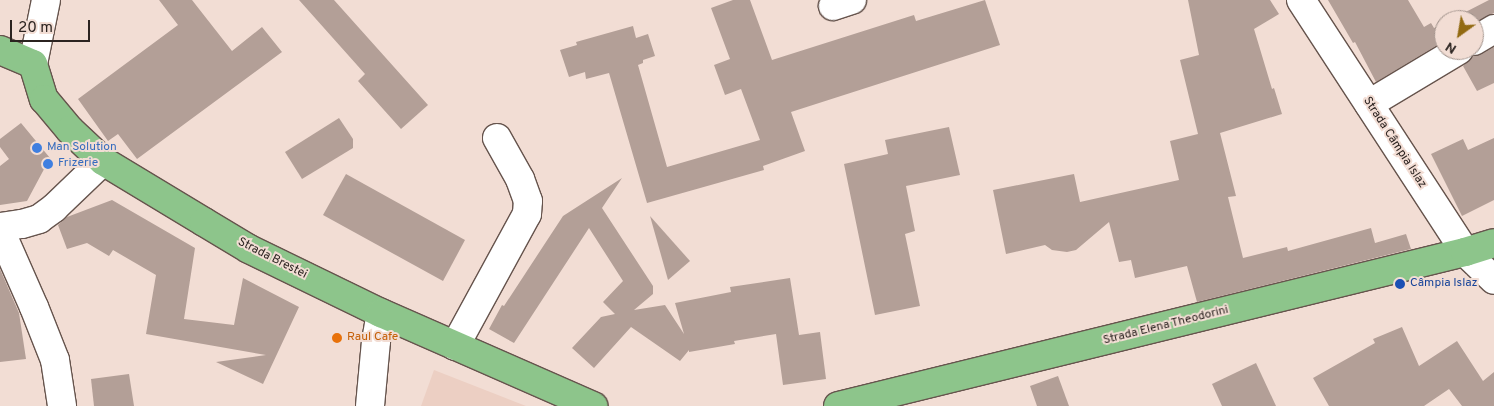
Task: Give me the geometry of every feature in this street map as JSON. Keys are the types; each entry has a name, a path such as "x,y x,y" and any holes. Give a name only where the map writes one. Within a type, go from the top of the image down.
{"main road":[{"path":"0,50 33,64"},
{"name":"Strada Brestei","path":"33,64 44,99 70,130 103,161 249,249 381,313 593,406"},
{"name":"Strada Elena Theodorini","path":"838,406 1466,252 1494,243"}],"street":[{"path":"33,64 46,0"},
{"name":"Strada Câmpia Islaz","path":"1301,0 1466,252 1494,280"},
{"path":"1369,104 1442,60"},
{"path":"455,346 527,214 528,201 520,179 497,138"},
{"path":"62,406 54,360 34,307 0,229 39,219 54,208 103,161"},
{"path":"370,406 376,341 381,313"}],"shaded area":[{"path":"434,370 526,406 421,406"}],"building":[{"path":"159,0 192,0 232,51 262,27 282,52 137,159 118,134 108,141 78,99 178,25"},
{"path":"299,0 334,0 428,105 401,129 358,81 365,74"},
{"path":"733,0 750,0 772,60 914,15 916,21 985,0 1000,45 791,112 805,151 763,166 764,170 647,203 609,73 586,79 585,72 569,77 560,50 577,45 576,42 633,26 636,38 648,34 655,56 643,60 643,63 638,65 667,167 760,140 741,89 725,95 714,65 730,59 711,8"},
{"path":"1188,0 1270,0 1279,14 1254,29 1272,89 1274,88 1282,114 1220,133 1236,196 1228,197 1243,258 1287,247 1288,251 1371,228 1375,243 1406,234 1411,249 1197,302 1187,266 1135,278 1131,260 1119,262 1109,222 1076,250 1067,252 1052,250 1045,245 1006,254 993,190 1074,174 1080,202 1179,180 1170,141 1198,134 1180,60 1199,55"},
{"path":"1328,0 1408,0 1424,27 1431,23 1434,28 1434,47 1376,82 1355,42 1353,43"},
{"path":"1489,0 1494,0 1494,13 1484,18 1484,10 1470,10"},
{"path":"1494,47 1494,83 1477,91 1463,66 1469,60 1484,60 1484,53"},
{"path":"339,118 353,139 353,148 302,179 285,152"},
{"path":"21,123 50,158 27,201 0,205 0,166 9,159 0,147 0,139"},
{"path":"949,127 960,175 906,186 915,231 905,234 920,306 875,315 844,164 888,154 885,140"},
{"path":"1494,138 1494,200 1462,216 1431,154 1463,139 1468,150"},
{"path":"346,174 465,240 443,281 323,215"},
{"path":"622,178 602,208 653,286 653,294 634,310 665,305 684,334 675,303 731,292 730,287 790,278 799,335 820,332 826,379 783,385 776,334 734,341 735,344 689,352 689,350 680,361 631,327 594,368 572,348 601,317 615,314 603,302 623,281 589,228 514,343 489,329 502,305 504,306 563,216"},
{"path":"112,200 195,248 184,319 234,325 243,278 299,307 263,384 216,362 266,355 146,334 156,275 113,250 109,256 87,243 67,249 58,225 67,217"},
{"path":"650,216 690,261 668,280"},
{"path":"0,269 19,313 26,359 0,362"},
{"path":"1402,327 1419,366 1457,341 1483,381 1494,372 1494,406 1462,406 1449,389 1424,406 1329,406 1313,378 1375,343 1373,339"},
{"path":"1256,363 1276,406 1222,406 1212,384"},
{"path":"129,374 134,406 94,406 91,379"},
{"path":"1058,376 1069,406 1037,406 1030,386"}],"place":[{"name":"Man Solution","path":"37,148"},
{"name":"Frizerie","path":"48,164"},
{"name":"Câmpia Islaz","path":"1400,284"},
{"name":"Raul Cafe","path":"337,338"}]}
